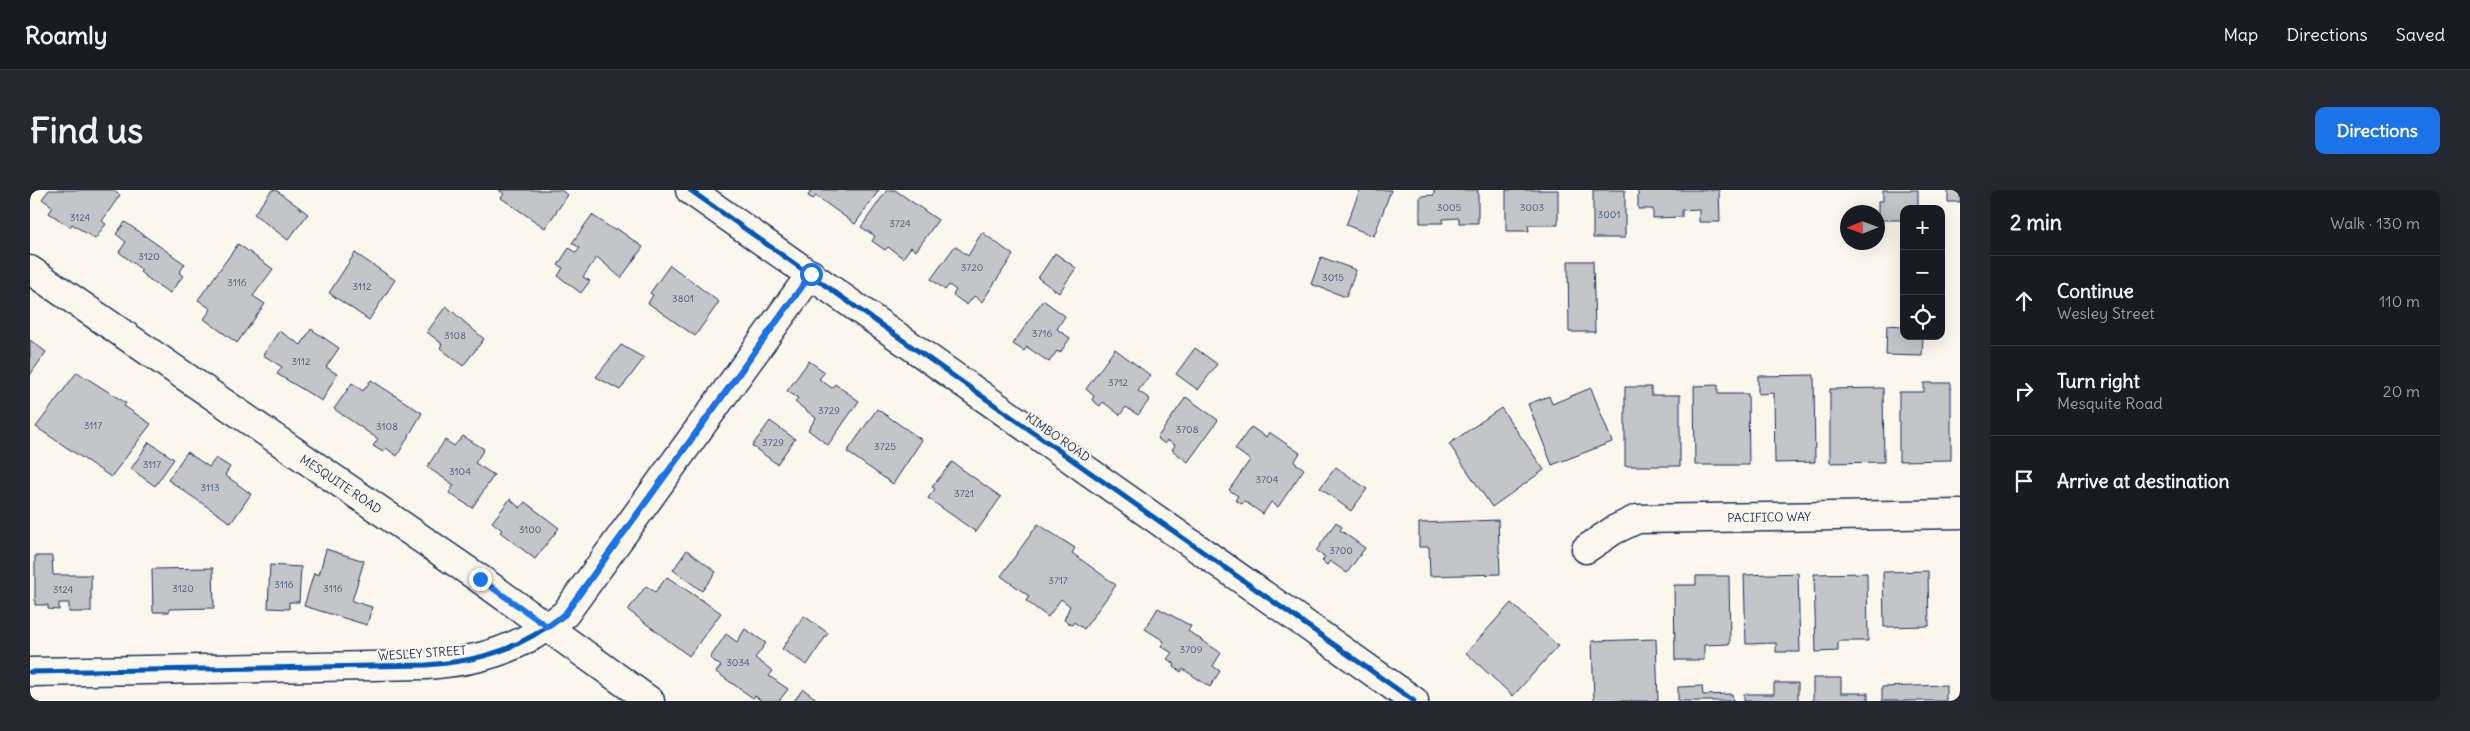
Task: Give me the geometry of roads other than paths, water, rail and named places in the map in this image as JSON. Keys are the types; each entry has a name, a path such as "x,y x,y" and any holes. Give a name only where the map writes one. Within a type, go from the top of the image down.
{"street":[{"name":"KIMBO ROAD","path":"690,190 1414,701"},
{"name":"MESQUITE ROAD","path":"30,270 548,627 650,701"},
{"name":"WESLEY STREET","path":"30,672 395,667 458,663 492,655 517,646 565,614 811,274"},
{"name":"PACIFICO WAY","path":"1586,548 1614,530 1637,519 1960,514"}]}
